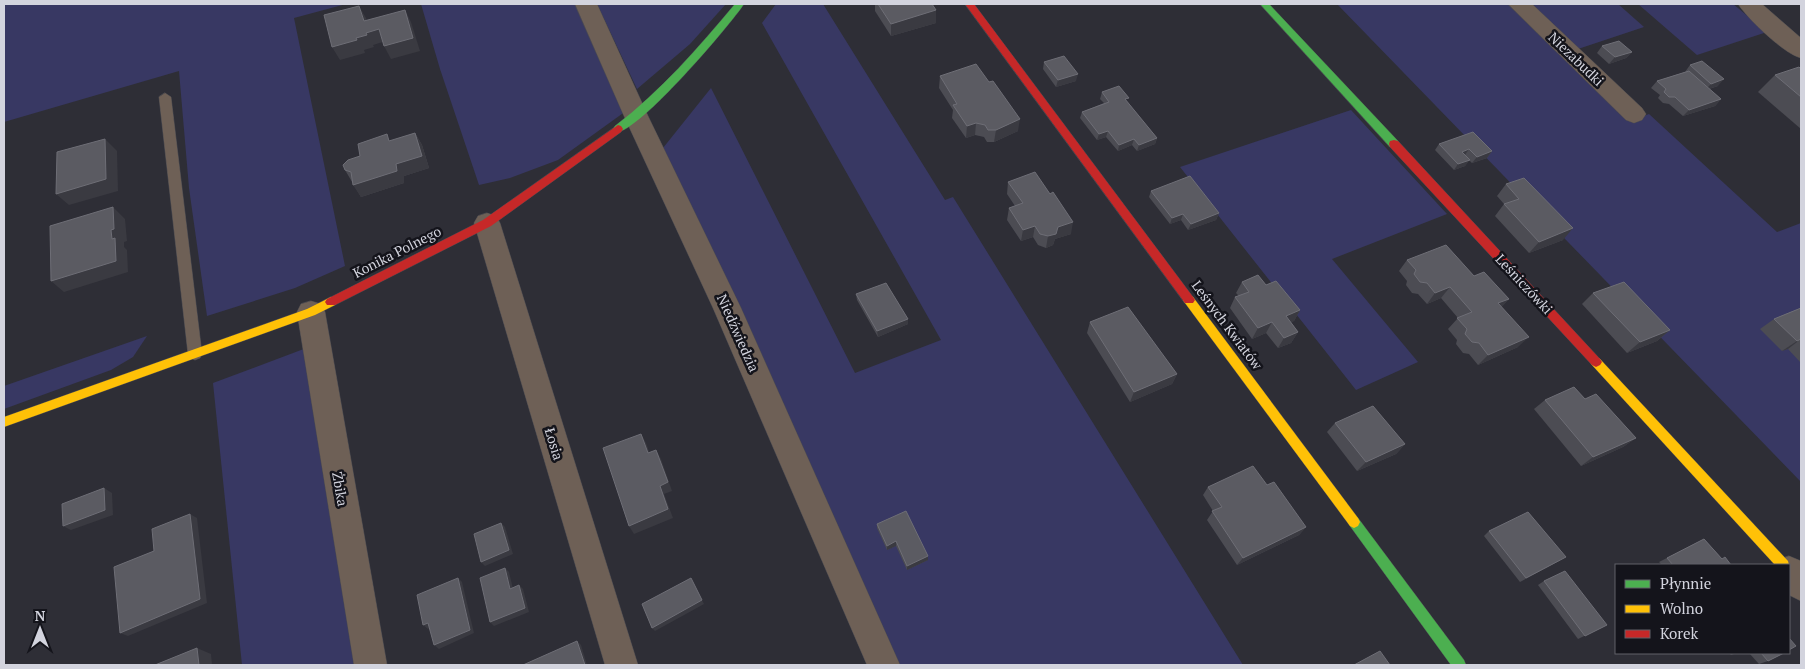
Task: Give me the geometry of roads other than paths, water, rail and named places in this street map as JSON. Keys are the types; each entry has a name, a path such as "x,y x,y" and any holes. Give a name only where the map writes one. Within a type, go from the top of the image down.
{"street":[{"name":"Niedźwiedzia","path":"586,4 636,116 727,308 884,665"},
{"name":"Konika Polnego","path":"4,422 311,312 487,222 636,116 689,66 740,4"},
{"name":"Leśnych Kwiatów","path":"969,4 1263,398 1459,665"},
{"name":"Leśniczówki","path":"1264,4 1782,564"},
{"name":"Niezabudki","path":"1519,4 1634,114"},
{"path":"1749,4 1801,50"},
{"path":"1753,4 1801,27"},
{"name":"Łosia","path":"487,222 622,665"},
{"name":"Żbika","path":"311,312 371,665"},
{"path":"1790,573 1801,585"}],"lane":[{"path":"165,96 195,354"}]}
